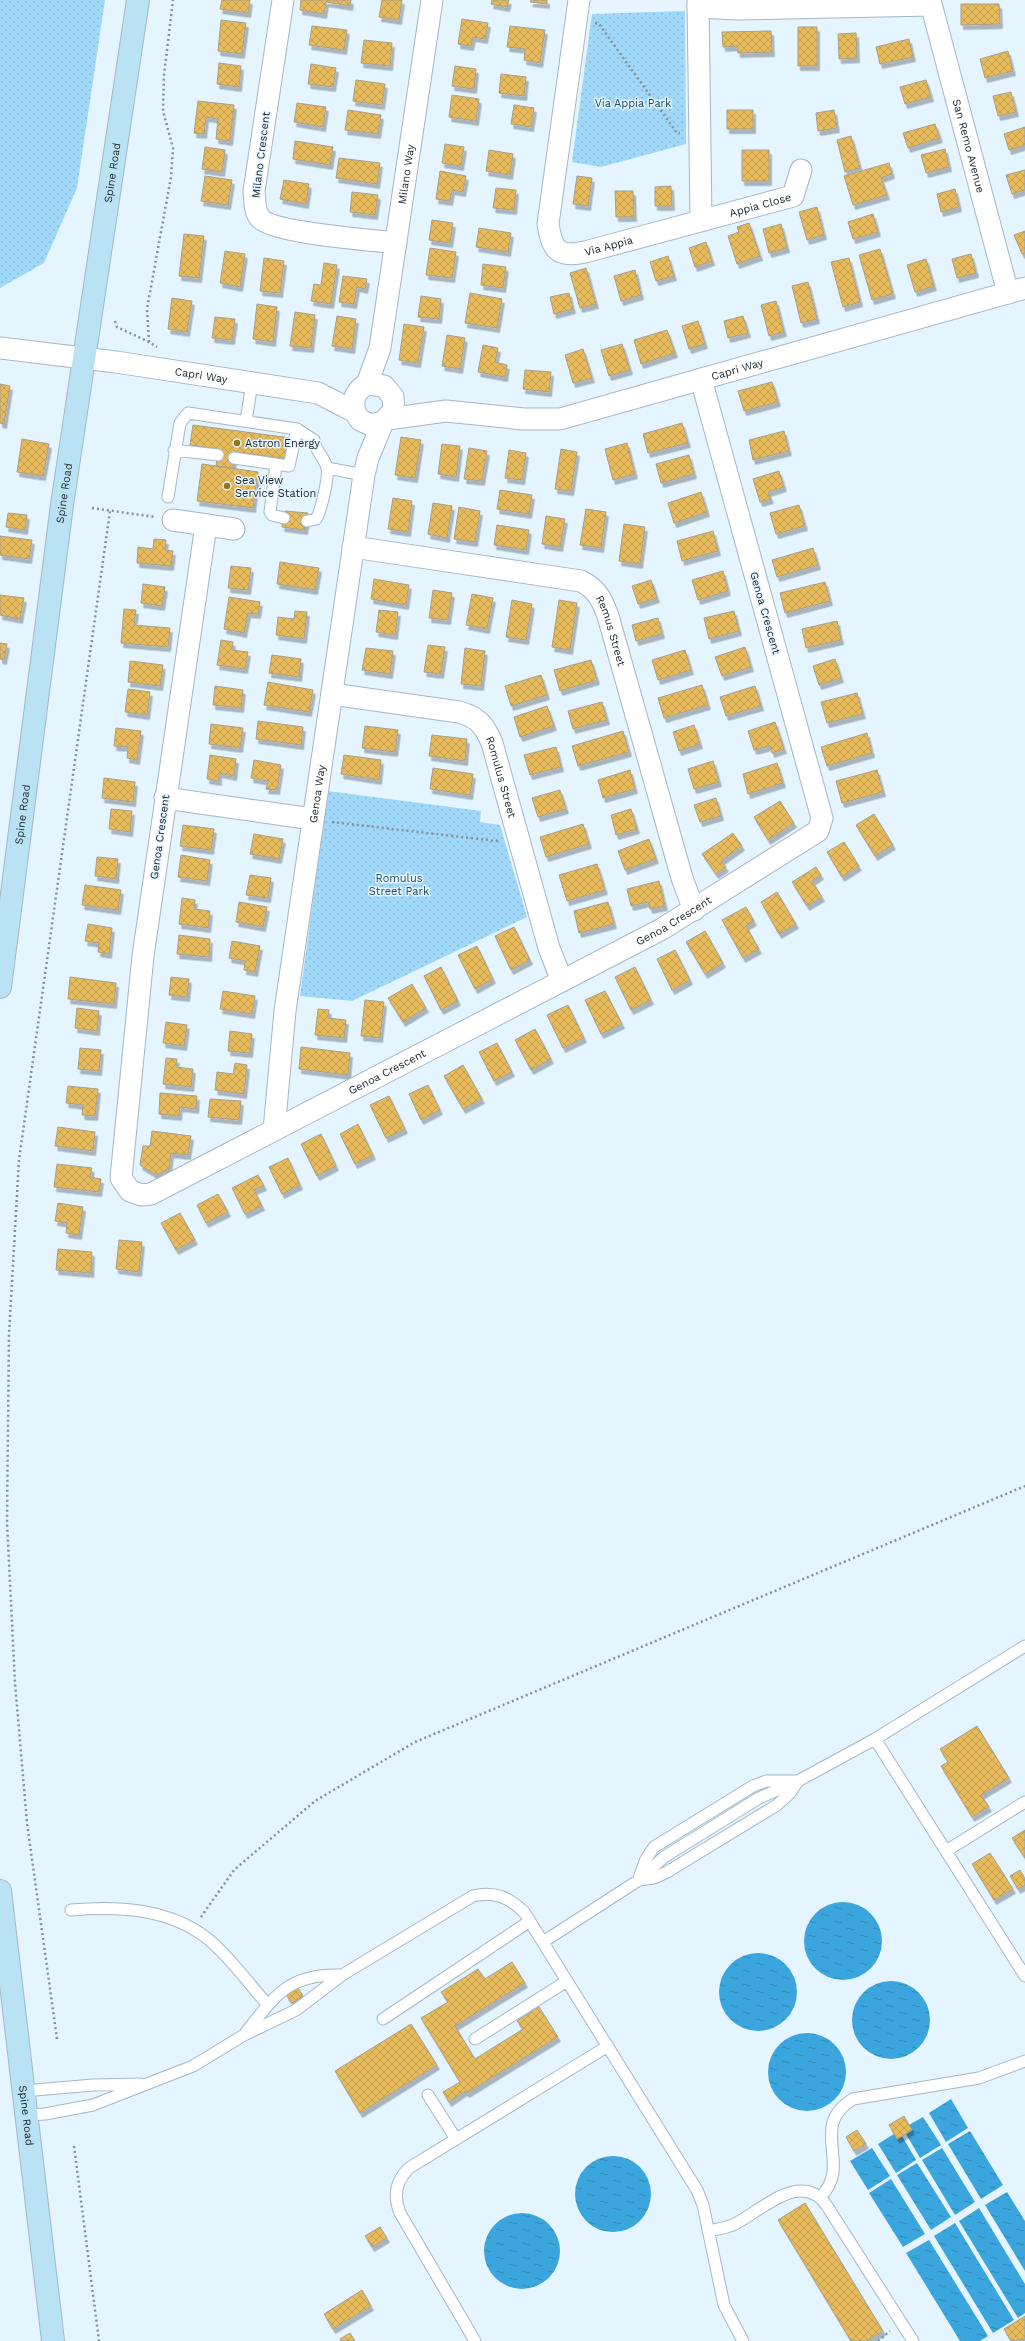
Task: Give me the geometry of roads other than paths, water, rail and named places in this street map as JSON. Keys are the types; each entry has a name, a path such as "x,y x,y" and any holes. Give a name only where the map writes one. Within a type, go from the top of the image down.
{"main road":[{"name":"Spine Road","path":"0,987 62,505 138,0"},
{"name":"Spine Road","path":"0,1891 53,2341"}],"street":[{"name":"Milano Crescent","path":"283,0 254,191 256,212 267,223 289,229 396,243"},
{"name":"Milano Way","path":"376,387 380,348 432,0"},
{"name":"Via Appia","path":"579,0 548,224 553,246 558,251 571,255 701,220"},
{"path":"701,220 698,4 739,9 931,3"},
{"name":"San Remo Avenue","path":"931,3 1017,290"},
{"name":"Appia Close","path":"701,220 793,196 801,170"},
{"name":"Capri Way","path":"0,348 85,358 318,393 376,387 446,411 524,419 560,419 1017,290"},
{"name":"Genoa Crescent","path":"206,525 143,956 120,1178 130,1192 142,1195 150,1194 274,1130 562,981 694,910 816,832 822,818 701,378"},
{"path":"376,387 395,403 386,421 371,424 358,416 354,399 376,387"},
{"name":"Capri Way","path":"318,393 358,416"},
{"name":"Capri Way","path":"386,421 446,411"},
{"name":"Genoa Way","path":"358,416 366,467"},
{"name":"Genoa Way","path":"274,1130 285,1011 353,547 366,467 386,421"},
{"path":"173,520 234,529"},
{"name":"Remus Street","path":"353,547 582,581 593,587 602,598 608,616 682,878 694,910"},
{"name":"Romulus Street","path":"332,694 459,712 479,720 486,728 492,744 549,948 562,981"},
{"path":"165,798 312,819"}],"lane":[{"path":"246,421 252,383"},
{"path":"168,497 174,450 180,423 188,413 297,429 314,440 315,446 327,468 321,511 316,520 306,521"},
{"path":"234,458 288,466 291,464 297,429"},
{"path":"174,450 218,456"},
{"path":"276,465 270,512 272,515 284,518"},
{"path":"327,468 366,467"},
{"path":"543,1942 639,1880 664,1857 759,1798 798,1781 875,1739 1025,1646"},
{"path":"875,1739 1025,1976"},
{"path":"639,1880 654,1878 667,1872 771,1809 787,1796 798,1781"},
{"path":"946,1851 1025,1802"},
{"path":"27,2115 45,2114 93,2105 151,2084 193,2066 244,2035 296,2010 342,1974 472,1896 491,1894 509,1899 524,1912 530,1921 697,2190 708,2231 724,2305 743,2341"},
{"path":"70,1910 97,1908 158,1914 180,1921 208,1940 230,1962 268,2005"},
{"path":"383,2019 530,1921"},
{"path":"244,2035 268,2005 282,1990 292,1983 325,1974 342,1974"},
{"path":"475,2039 567,1981"},
{"path":"475,2341 400,2213 396,2197 399,2181 409,2168 608,2046"},
{"path":"820,2197 828,2190 832,2178 831,2128 833,2118 842,2106 854,2098 979,2078 1025,2061"},
{"path":"24,2091 93,2085 151,2084"},
{"path":"428,2095 456,2139"},
{"path":"708,2231 733,2225 794,2190 809,2191 820,2197 912,2341"}],"water":[{"path":"843,1902 858,1905 871,1913 879,1926 882,1941 879,1956 871,1969 858,1977 843,1980 828,1977 815,1969 807,1956 804,1941 807,1926 815,1913 828,1905"},
{"path":"758,1953 773,1956 786,1964 794,1977 797,1992 794,2007 786,2020 773,2028 758,2031 743,2028 730,2020 722,2007 719,1992 722,1977 730,1964 743,1956"},
{"path":"891,1981 906,1984 913,1988 923,1998 927,2005 930,2020 927,2035 923,2042 913,2052 906,2056 891,2059 876,2056 869,2052 859,2042 855,2035 852,2020 855,2005 859,1998 869,1988 876,1984"},
{"path":"807,2033 822,2036 835,2044 843,2057 846,2072 843,2087 835,2100 822,2108 807,2111 792,2108 779,2100 771,2087 768,2072 771,2057 779,2044 792,2036"},
{"path":"951,2099 968,2128 946,2142 929,2113"},
{"path":"923,2117 941,2145 920,2158 906,2134 912,2130 909,2125"},
{"path":"970,2131 1003,2185 981,2199 948,2144"},
{"path":"894,2134 897,2139 902,2136 916,2160 896,2173 878,2144"},
{"path":"872,2148 890,2176 868,2190 850,2161"},
{"path":"942,2148 975,2202 955,2215 922,2160"},
{"path":"613,2156 627,2159 640,2167 648,2180 651,2194 648,2208 640,2221 627,2229 613,2232 599,2229 586,2221 578,2208 575,2194 578,2180 586,2167 599,2159"},
{"path":"917,2163 951,2217 931,2230 897,2175"},
{"path":"891,2179 925,2234 903,2247 869,2193"},
{"path":"1007,2192 1025,2221 1025,2271 985,2205"},
{"path":"979,2208 1025,2284 1025,2313 1018,2318 959,2221"},
{"path":"522,2213 537,2216 549,2224 557,2236 560,2251 557,2266 549,2278 537,2286 522,2289 507,2286 495,2278 487,2266 484,2251 487,2236 495,2224 507,2216"},
{"path":"955,2223 1014,2320 993,2333 934,2236"},
{"path":"929,2240 988,2336 980,2341 960,2341 906,2253"}],"place":[{"name":"Astron Energy","path":"237,443"},
{"name":"Sea View Service Station","path":"227,486"}],"park label":[{"name":"Via Appia Park","path":"633,103"},
{"name":"Romulus Street Park","path":"399,884"}]}
